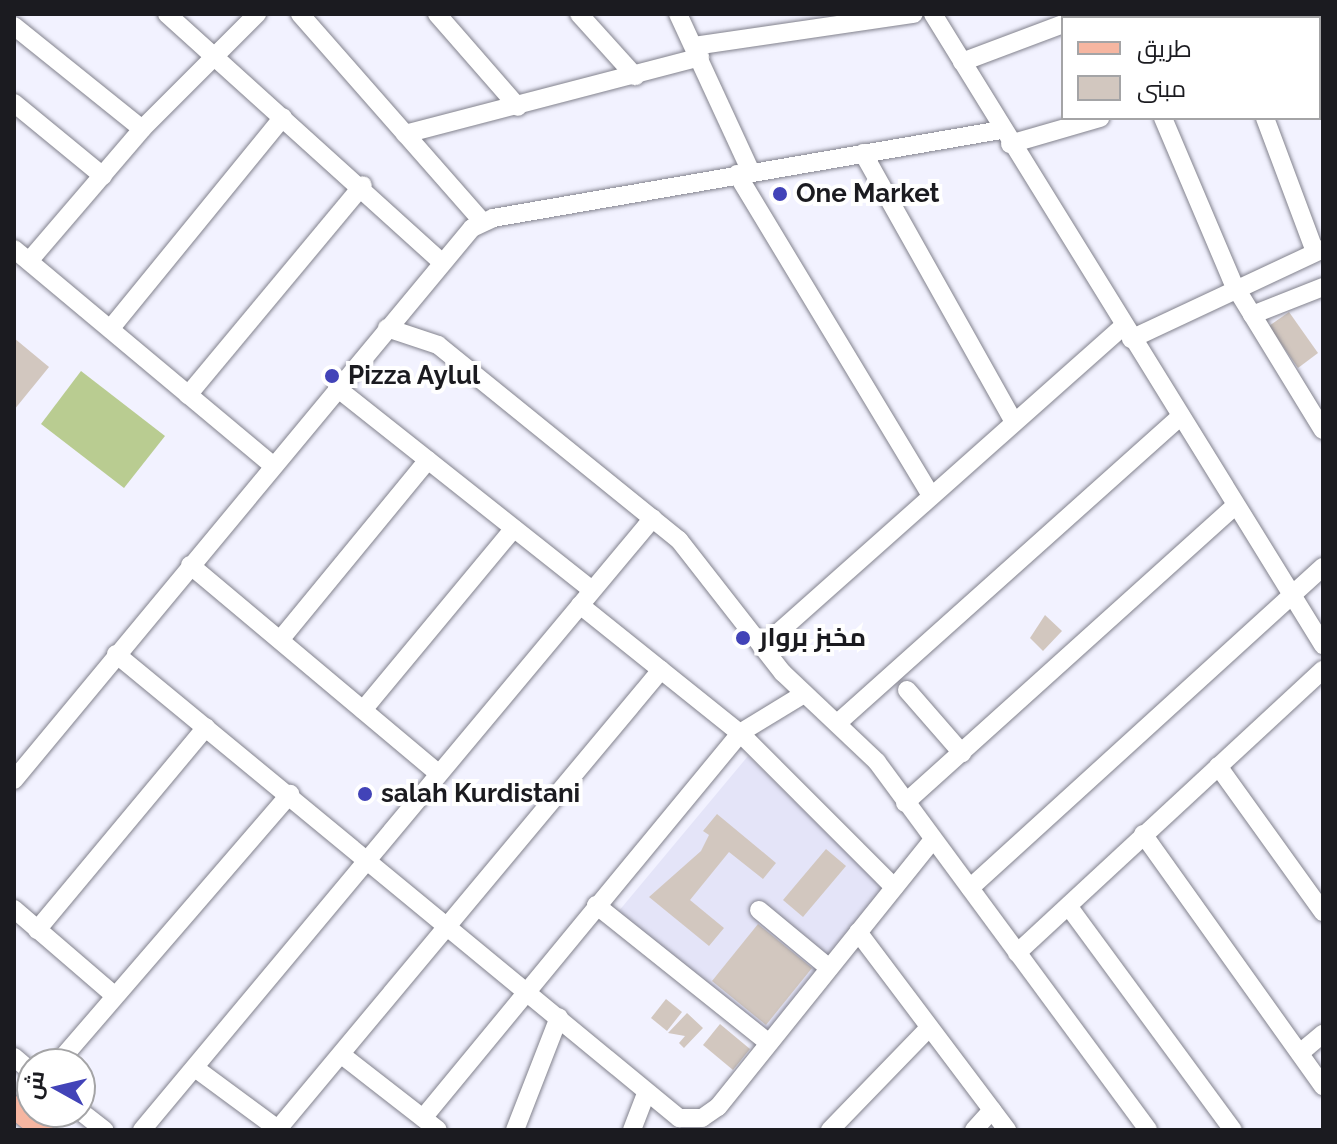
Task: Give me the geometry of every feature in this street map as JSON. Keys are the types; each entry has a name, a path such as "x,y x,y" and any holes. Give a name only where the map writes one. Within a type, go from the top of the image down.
{"street":[{"path":"167,14 363,185 441,262"},
{"path":"257,14 142,129 103,176 19,255 111,328 270,463"},
{"path":"300,14 482,221"},
{"path":"437,14 518,107"},
{"path":"579,14 635,76"},
{"path":"678,14 697,52 744,172 931,496"},
{"path":"405,134 635,76 697,52 807,21 914,14"},
{"path":"933,14 1006,137 1323,645"},
{"path":"962,62 1061,25"},
{"path":"14,26 142,129"},
{"path":"14,103 103,176"},
{"path":"111,328 283,117"},
{"path":"14,780 270,463 337,388 441,262 482,221 744,172 863,153 1006,137 1090,120"},
{"path":"1164,120 1234,285 1322,426"},
{"path":"762,647 1014,422 1127,332 1319,251 1266,120"},
{"path":"863,153 1014,422"},
{"path":"188,395 363,185"},
{"path":"1252,315 1323,287"},
{"path":"387,328 438,345 653,518 804,694 841,720 970,888 1148,1130"},
{"path":"337,388 592,590"},
{"path":"841,720 1181,416"},
{"path":"280,640 428,460"},
{"path":"905,803 1235,506"},
{"path":"142,1130 653,518"},
{"path":"363,710 514,528"},
{"path":"190,565 438,773"},
{"path":"970,888 1323,567"},
{"path":"580,605 740,733 894,887"},
{"path":"116,654 290,794 646,1093 699,1125 718,1107 933,840"},
{"path":"195,1068 279,1130 661,670"},
{"path":"1017,953 1323,670"},
{"path":"907,690 962,753"},
{"path":"343,1056 430,1124 526,990 740,733 804,694"},
{"path":"37,930 206,727"},
{"path":"1218,766 1323,912"},
{"path":"70,1048 290,794"},
{"path":"1143,834 1323,1086"},
{"path":"596,905 769,1043"},
{"path":"1069,907 1233,1130"},
{"path":"14,909 114,995"},
{"path":"759,910 829,968"},
{"path":"858,932 1007,1130"},
{"path":"515,1130 559,1017"},
{"path":"830,1130 929,1028"},
{"path":"1300,1053 1323,1034"},
{"path":"632,1130 646,1093"},
{"path":"974,1130 992,1110"}],"shaded area":[{"path":"748,756 882,888 766,1032 618,912"}],"green space":[{"path":"81,371 165,436 124,488 41,424"}],"building":[{"path":"1289,312 1318,353 1298,368 1269,326"},
{"path":"14,338 49,367 14,410"},
{"path":"1045,615 1062,631 1043,651 1030,638"},
{"path":"717,814 776,863 763,879 729,852 690,900 724,928 709,946 649,897 701,851 709,835 703,831"},
{"path":"826,849 846,866 803,917 783,900"},
{"path":"758,924 812,968 766,1025 712,981"},
{"path":"666,999 682,1012 667,1031 651,1018"},
{"path":"687,1013 703,1028 684,1048 679,1043 685,1036 668,1033"},
{"path":"720,1024 750,1049 733,1070 703,1045"}],"place":[{"name":"One Market","path":"780,194"},
{"name":"Pizza Aylul","path":"332,376"},
{"name":"مخبز بروار","path":"743,638"},
{"name":"salah Kurdistani","path":"365,794"}]}
